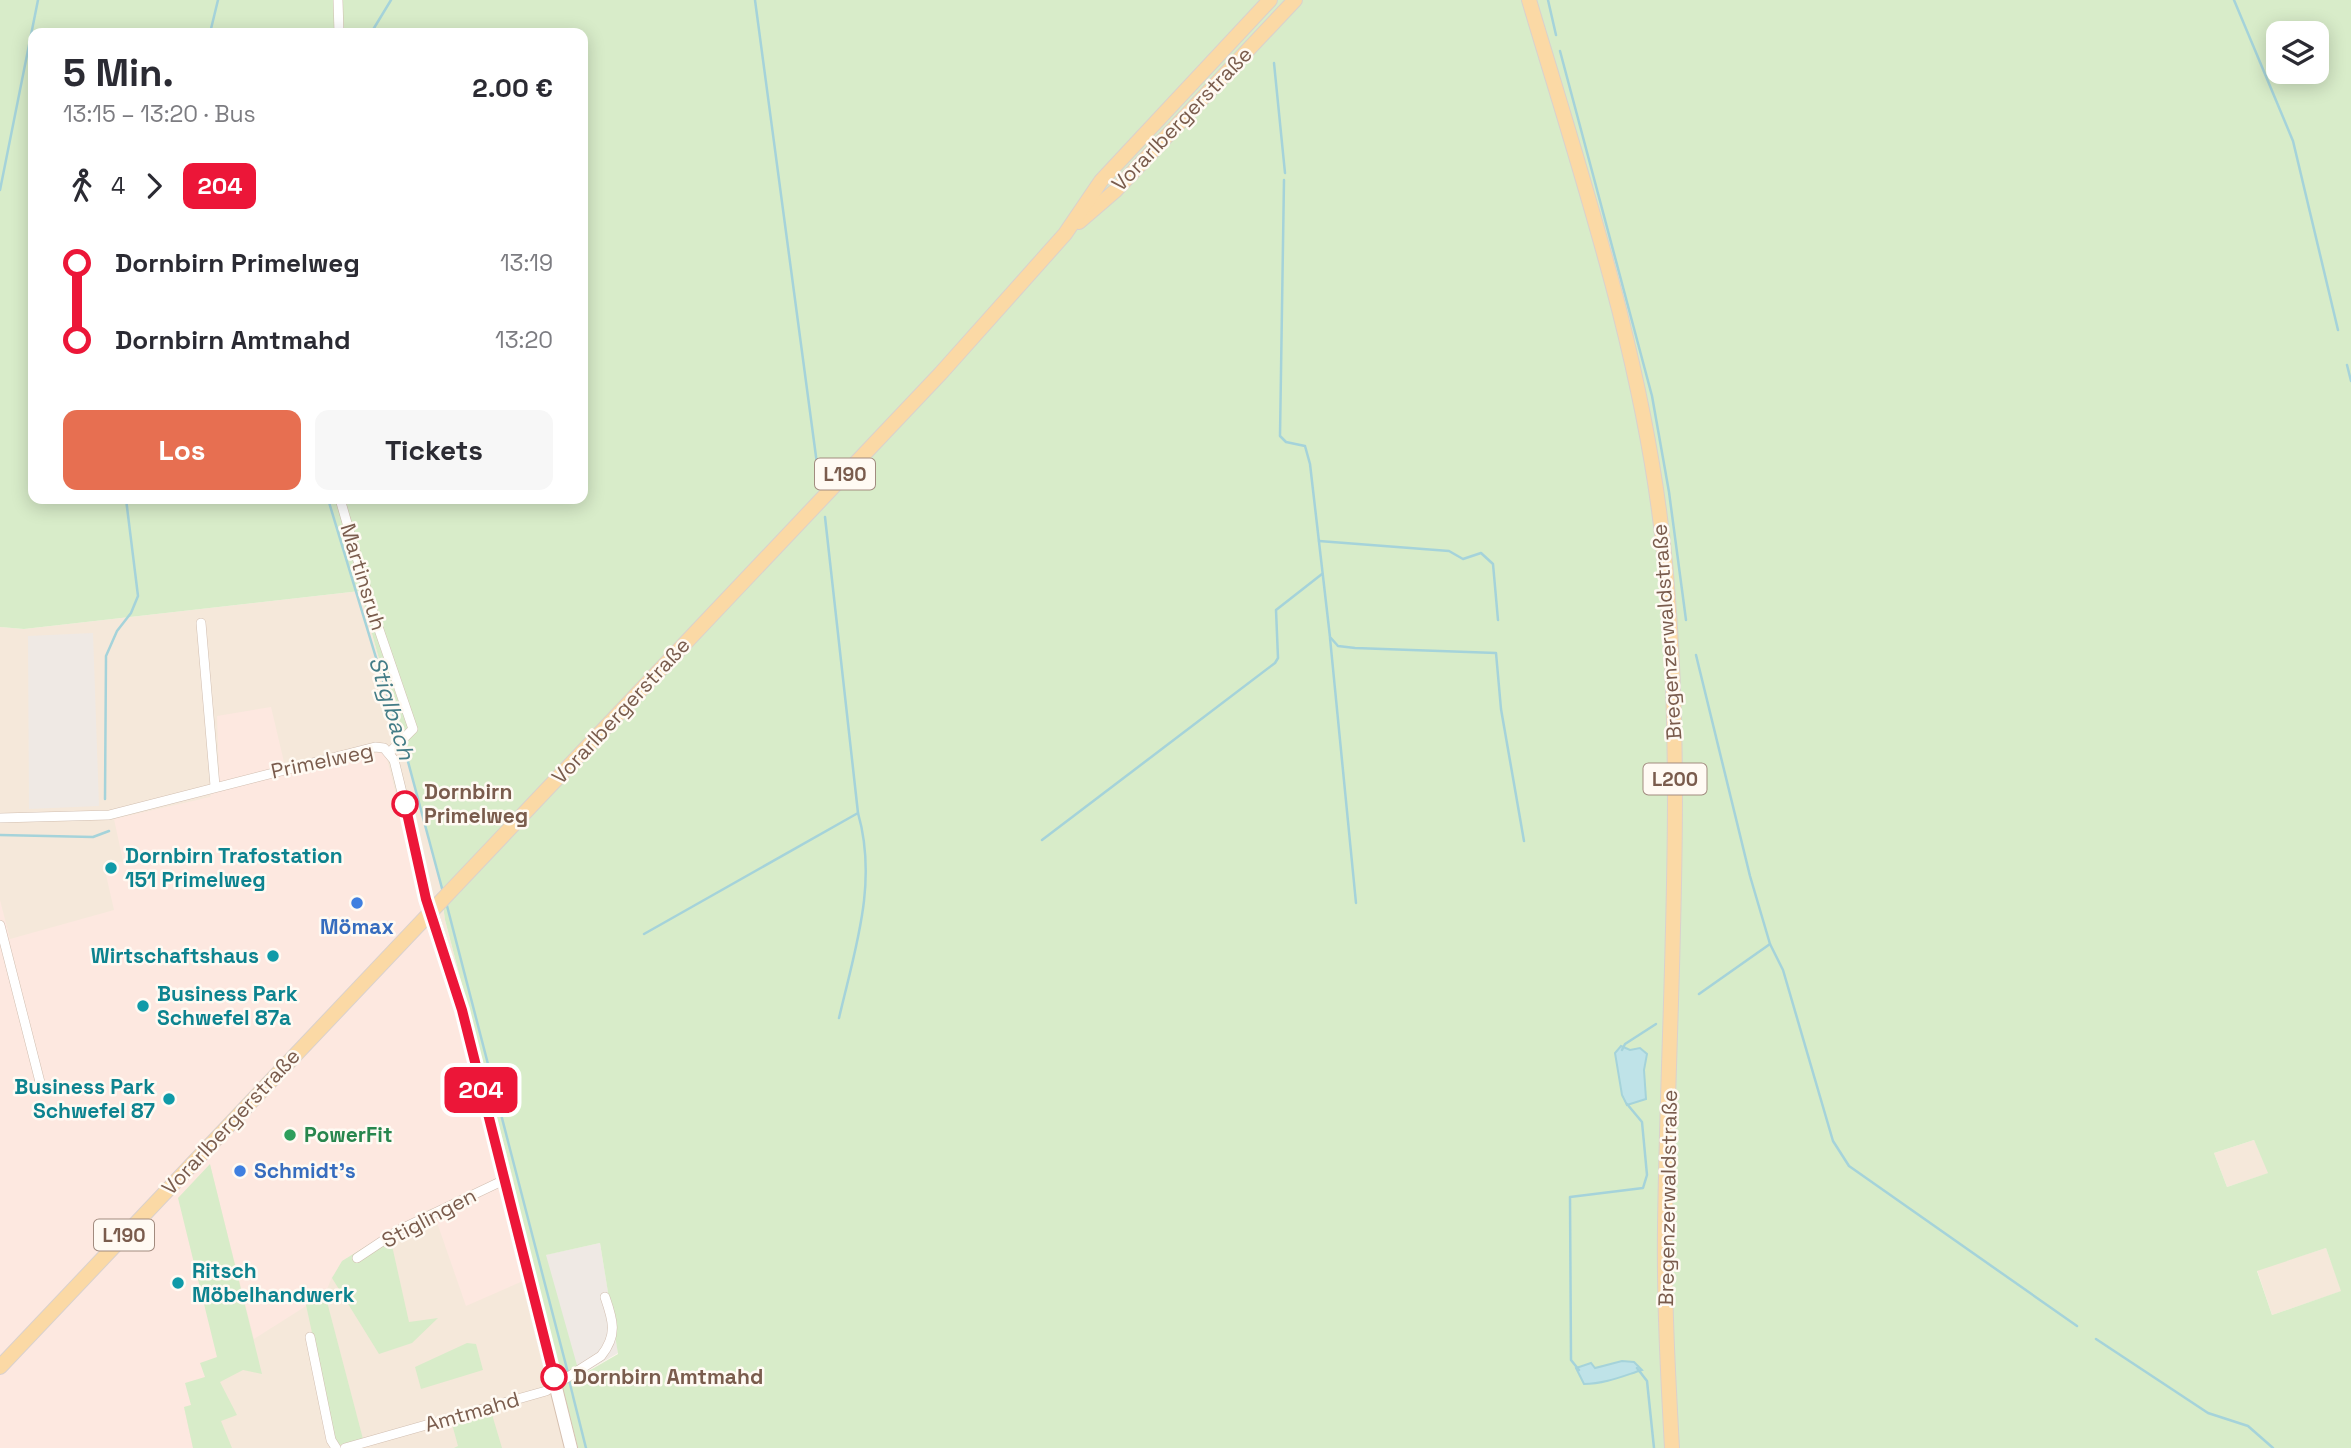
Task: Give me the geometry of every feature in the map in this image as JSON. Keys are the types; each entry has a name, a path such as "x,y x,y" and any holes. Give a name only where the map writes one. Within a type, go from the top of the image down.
{"main road":[{"name":"Vorarlbergerstraße","path":"0,1367 941,373 1065,234 1101,181 1270,0"},
{"name":"Vorarlbergerstraße","path":"1065,234 1115,191 1295,0"},
{"name":"Bregenzerwaldstraße","path":"1529,0 1626,341 1647,441 1662,540 1676,739 1665,1230 1672,1448"},
{"name":"Stiglingen","path":"433,908 462,1010 502,1181 558,1381 570,1448"}],"street":[{"path":"338,0 338,28"},
{"name":"Martinsruh","path":"341,504 372,608 413,729 393,749"},
{"path":"201,623 215,786"},
{"name":"Primelweg","path":"0,818 109,815 375,747 393,749 433,908"},
{"path":"0,925 41,1086"},
{"name":"Stiglingen","path":"357,1258 399,1230 502,1181"},
{"name":"Amtmahd","path":"345,1448 546,1391 601,1356 612,1339 614,1330 605,1297"},
{"path":"310,1337 331,1440 336,1448"}],"shaded area":[{"path":"360,591 438,870 445,920 513,1179 531,1265 578,1448 0,1448 0,627 24,629"},
{"path":"93,633 99,806 29,809 28,636"},
{"path":"271,707 284,762 290,771 385,751 422,896 440,945 523,1281 466,1306 432,1208 389,1232 332,1277 325,1294 254,1339 210,1165 218,1357 191,1405 184,1407 193,1448 0,1448 0,900 10,939 114,910 104,866 123,861 114,819 210,797 219,776 217,716"},
{"path":"2254,1140 2269,1173 2227,1187 2214,1153"},
{"path":"600,1243 618,1353 579,1376 545,1255"},
{"path":"2326,1248 2342,1291 2272,1315 2257,1270"}],"green space":[{"path":"0,0 2351,0 2351,1448 578,1448 531,1265 513,1179 445,920 438,870 360,591 24,629 0,627","holes":["2254,1140 2268,1173 2227,1187 2214,1153","600,1243 618,1354 580,1376 546,1255","2326,1248 2341,1291 2272,1315 2257,1271"]},
{"path":"210,1164 262,1374 243,1370 220,1382 237,1415 221,1421 232,1448 193,1448 184,1407 191,1405 185,1383 205,1377 200,1363 217,1357 178,1198"},
{"path":"389,1232 409,1322 438,1318 412,1343 379,1354 332,1278 342,1261"},
{"path":"325,1294 363,1439 340,1445 335,1439 306,1305"},
{"path":"467,1343 476,1344 483,1370 421,1389 415,1367"},
{"path":"491,1411 502,1448 454,1448 458,1446 452,1424"}],"water":[{"path":"1621,1046 1630,1050 1640,1048 1647,1054 1644,1070 1646,1099 1627,1105 1622,1095 1615,1053"},
{"path":"1622,1361 1634,1362 1642,1370 1607,1381 1584,1384 1576,1368 1591,1363 1595,1368"}],"waterway":[{"path":"32,28 38,0"},
{"path":"211,28 218,0"},
{"name":"Stiglbach","path":"374,28 391,0"},
{"path":"755,0 819,479"},
{"path":"1548,0 1556,35"},
{"path":"2234,0 2293,141 2338,330"},
{"path":"0,190 28,50"},
{"path":"1560,51 1652,396 1669,492 1686,620"},
{"path":"1274,63 1285,173"},
{"path":"1284,180 1280,436 1286,442 1305,446 1310,464 1330,637 1338,646 1355,648 1496,653 1501,709 1524,841"},
{"path":"2347,365 2351,381"},
{"path":"105,799 106,656 138,596 127,504"},
{"name":"Stiglbach","path":"330,504 400,737"},
{"path":"644,934 858,813 825,517"},
{"path":"1319,541 1449,551 1463,559 1481,553 1493,564 1498,620"},
{"path":"1042,840 1275,663 1278,658 1276,610 1322,574"},
{"path":"1330,638 1356,903"},
{"path":"1696,655 1750,876 1770,944 1699,994"},
{"name":"Stiglbach","path":"403,743 443,892"},
{"path":"839,1018 857,941 865,890 864,839 858,813"},
{"path":"0,835 93,837 109,831"},
{"name":"Stiglbach","path":"446,902 568,1373"},
{"path":"1770,944 1783,970 1833,1141 1849,1166 2077,1326"},
{"path":"1622,1050 1625,1044 1656,1024"},
{"path":"1579,1370 1571,1360 1570,1197 1643,1188 1647,1175 1642,1122 1627,1104"},
{"path":"2096,1339 2208,1413 2248,1426 2273,1448"},
{"path":"1637,1368 1647,1381 1654,1448"},
{"name":"Stiglbach","path":"569,1380 586,1448"}],"bus line":[{"name":"204","path":"405,804 426,899 443,944 462,1010 554,1377"}],"place":[{"name":"Dornbirn Primelweg","path":"405,804"},
{"name":"Dornbirn Trafostation 151 Primelweg","path":"111,868"},
{"name":"Mömax","path":"357,903"},
{"name":"Wirtschaftshaus","path":"273,956"},
{"name":"Business Park Schwefel 87a","path":"143,1006"},
{"name":"Business Park Schwefel 87","path":"169,1099"},
{"name":"PowerFit","path":"290,1135"},
{"name":"Schmidt's","path":"240,1171"},
{"name":"Ritsch Möbelhandwerk","path":"178,1283"},
{"name":"Dornbirn Amtmahd","path":"554,1377"}]}
